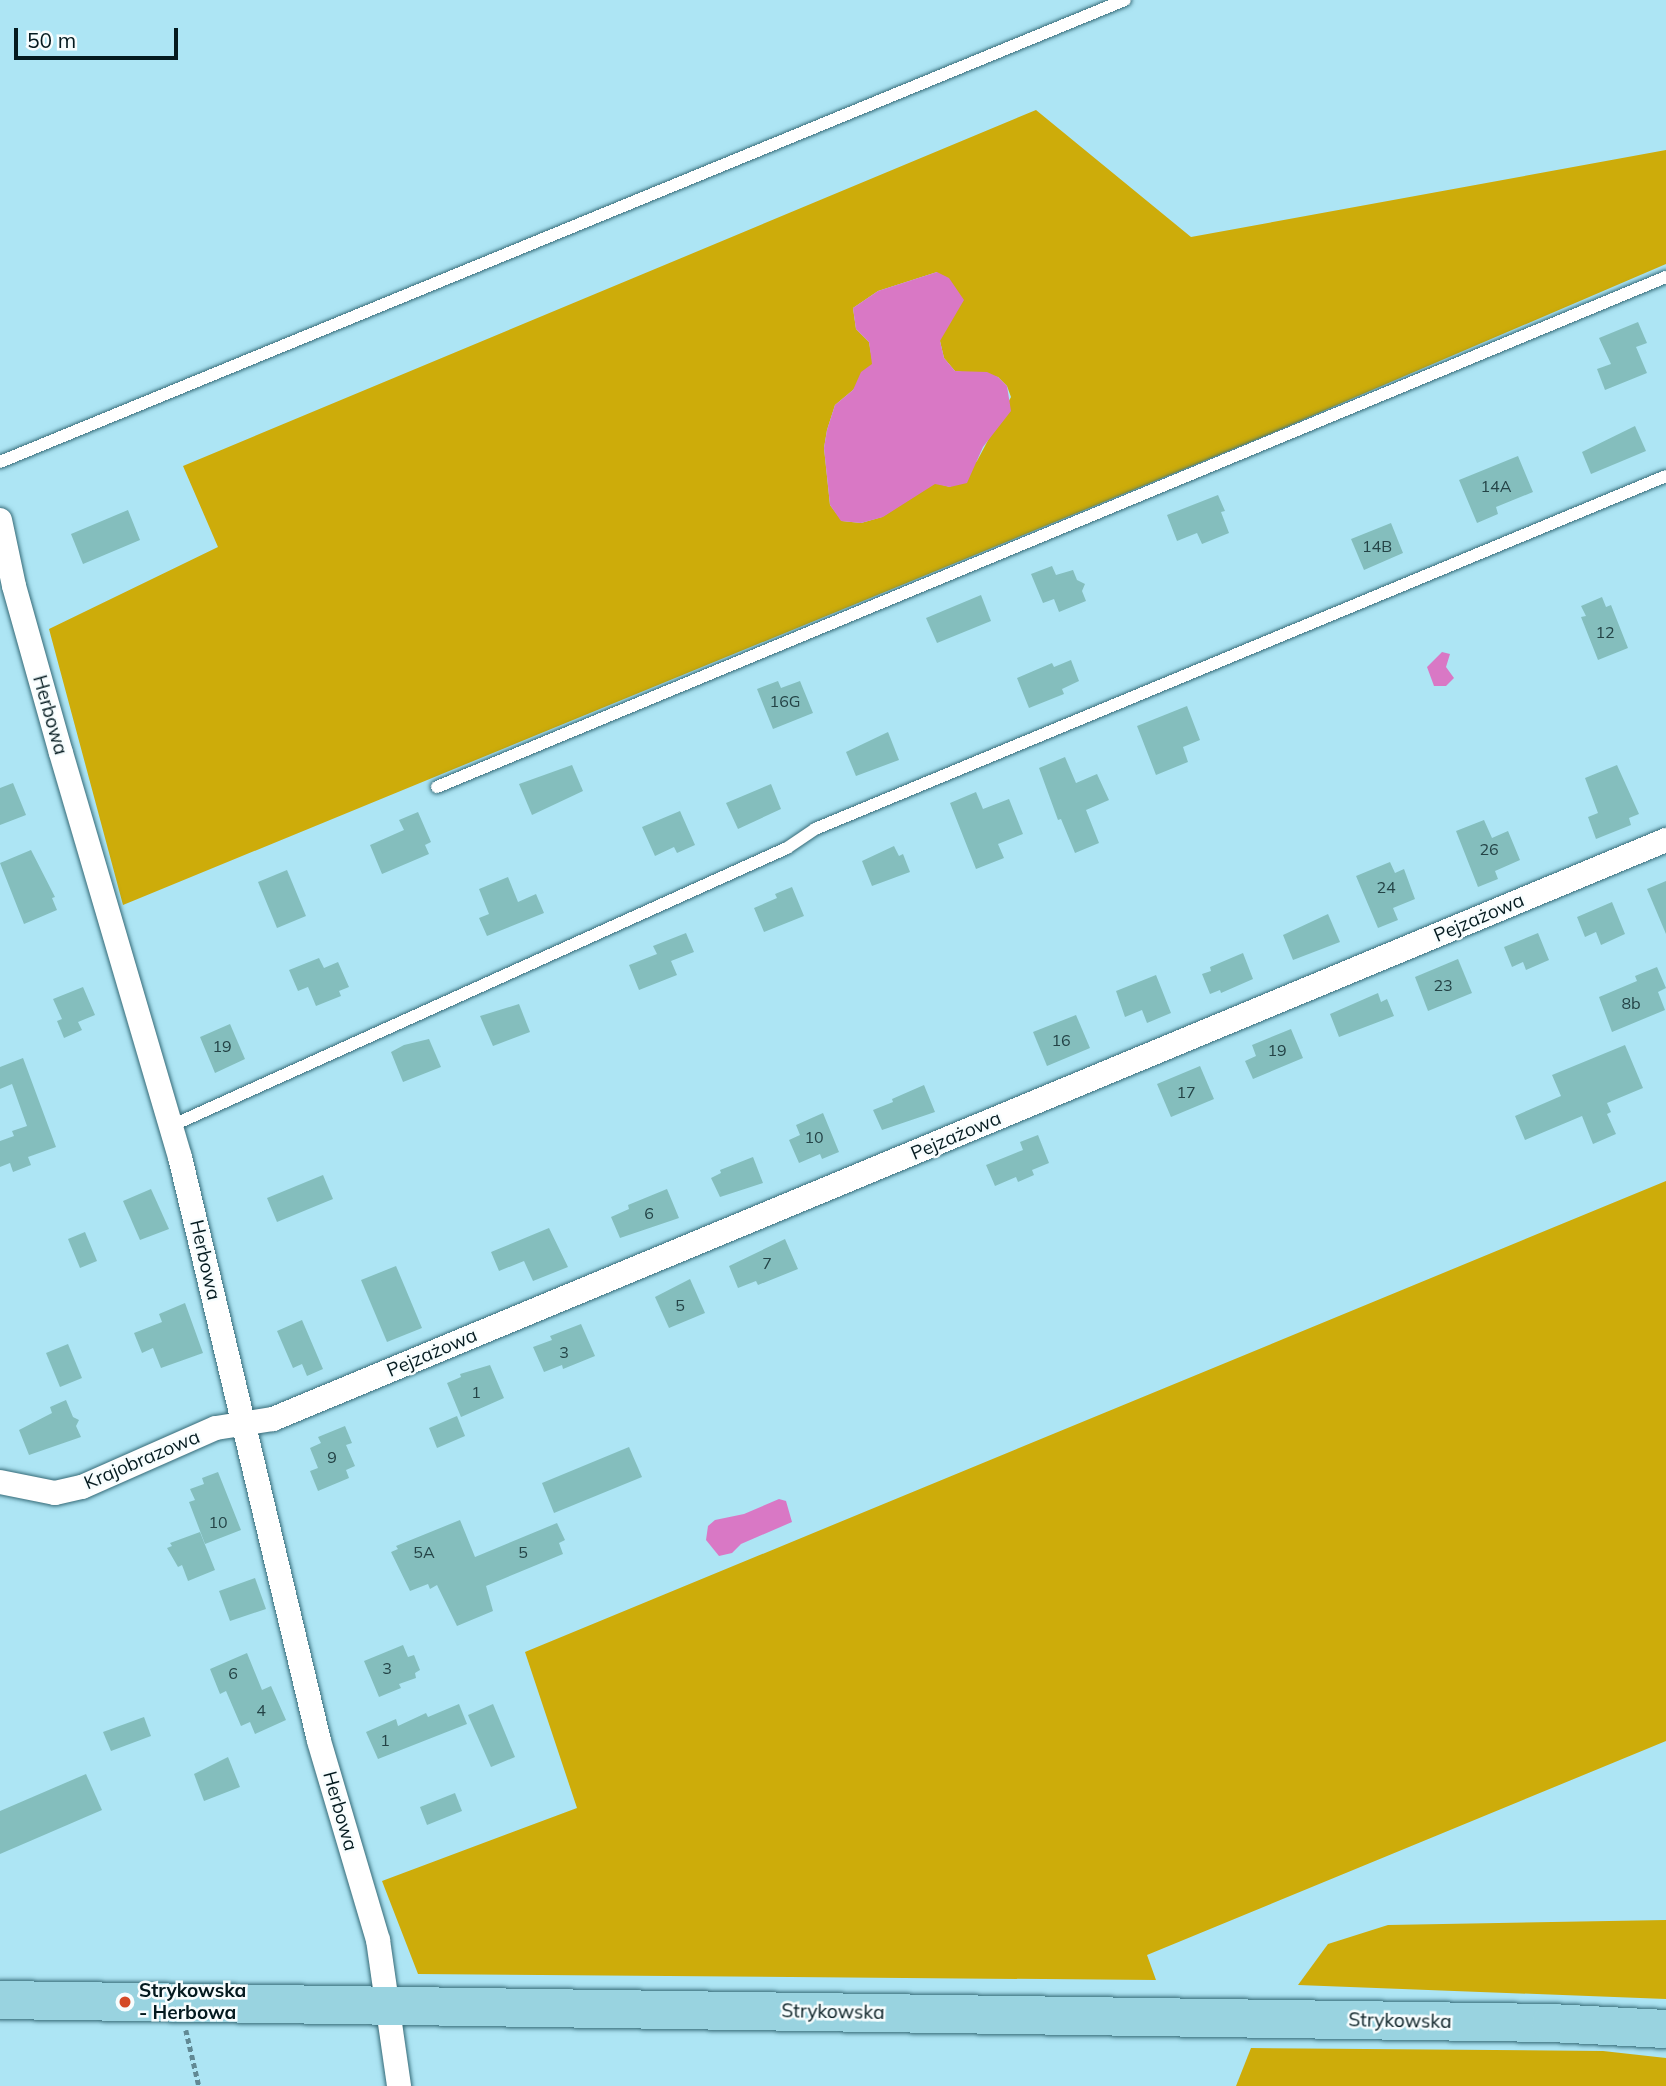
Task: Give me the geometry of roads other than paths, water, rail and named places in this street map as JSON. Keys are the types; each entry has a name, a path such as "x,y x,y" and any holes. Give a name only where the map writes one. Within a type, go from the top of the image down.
{"main road":[{"name":"Strykowska","path":"0,2000 1551,2023 1666,2029"}],"street":[{"name":"Herbowa","path":"0,520 14,586 61,753 171,1126 319,1741 378,1940 399,2086"},
{"name":"Pejzażowa","path":"244,1425 273,1419 1666,841"},
{"name":"Krajobrazowa","path":"0,1482 55,1493 82,1487 216,1428 244,1425"}],"lane":[{"path":"0,461 1125,0"},
{"path":"437,787 1666,277"},
{"path":"171,1126 787,848 815,829 1666,475"}],"place":[{"name":"Strykowska - Herbowa","path":"125,2002"}]}
